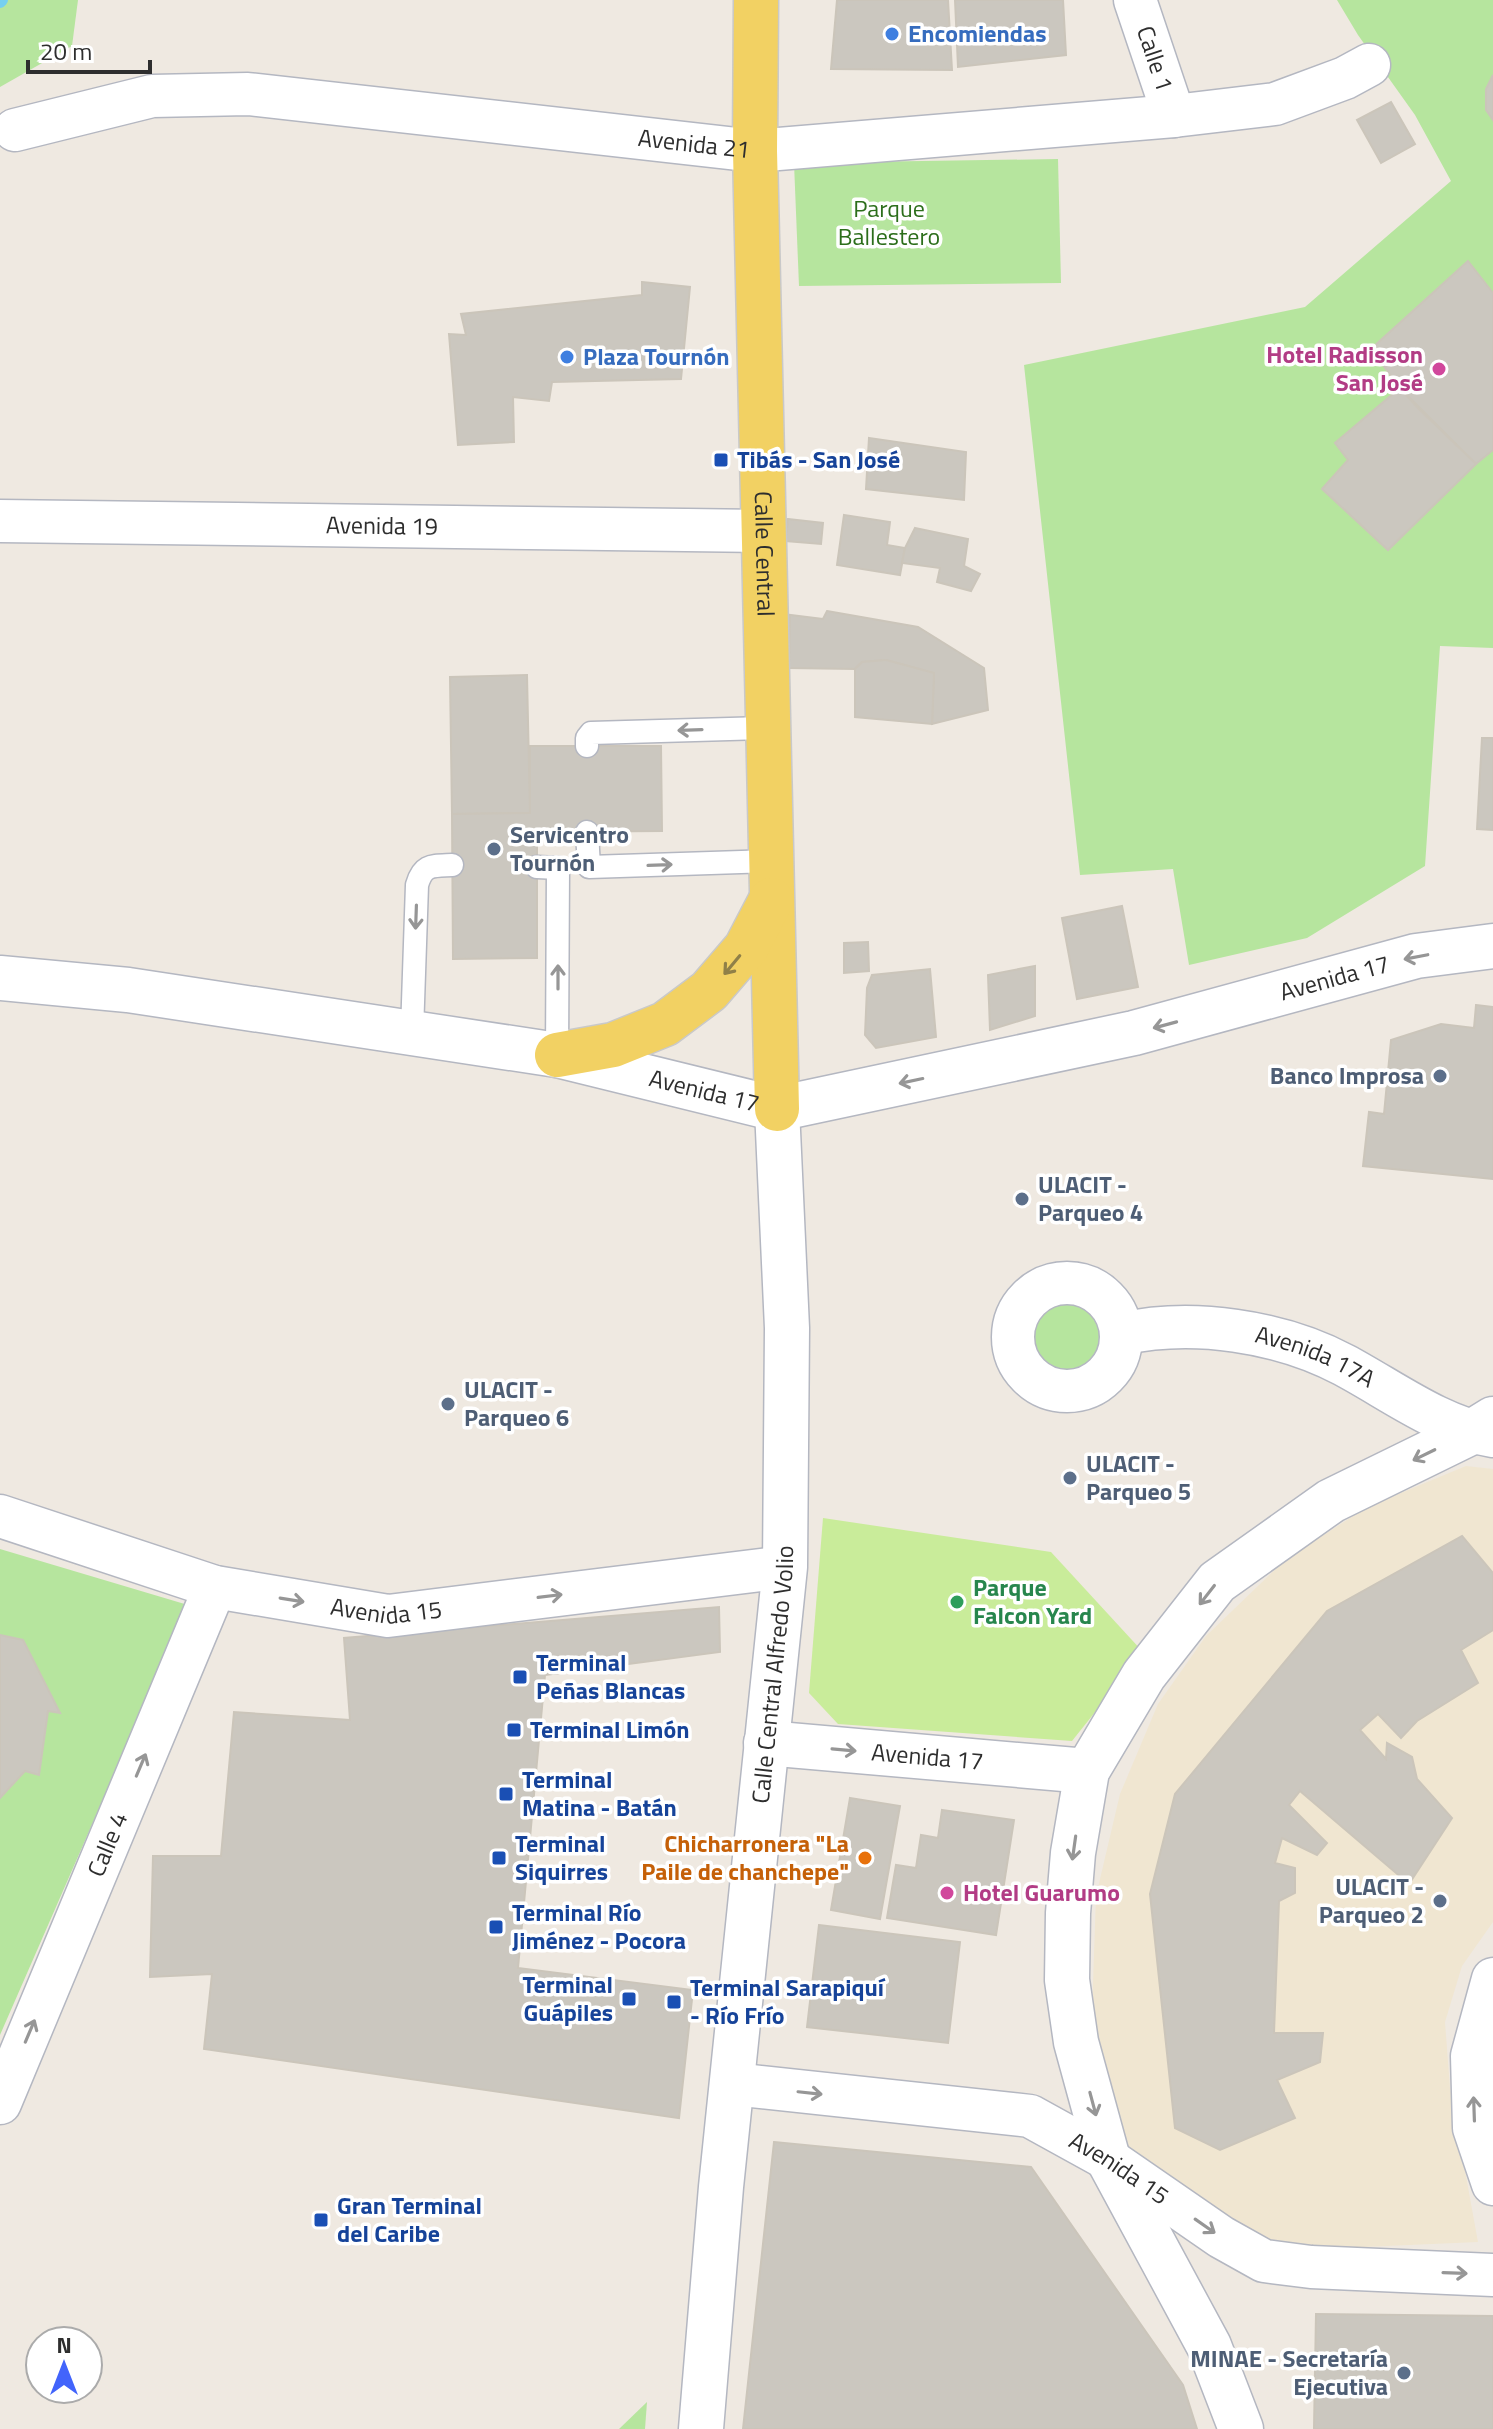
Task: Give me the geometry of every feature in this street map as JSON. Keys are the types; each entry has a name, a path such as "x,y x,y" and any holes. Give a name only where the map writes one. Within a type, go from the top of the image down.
{"main road":[{"name":"Calle Central","path":"756,0 755,151 777,1109"},
{"path":"557,1055 613,1045 665,1024 709,991 746,948 772,879"}],"street":[{"name":"Calle 1","path":"1135,0 1174,116"},
{"name":"Avenida 21","path":"15,130 152,96 248,94 755,151 1174,116 1275,104 1345,78 1369,65"},
{"name":"Avenida 19","path":"0,521 764,531"},
{"name":"Avenida 17","path":"0,978 128,990 557,1055 777,1109 1134,1033 1403,959 1493,946"},
{"name":"Calle Central Alfredo Volio","path":"701,2429 721,2187 785,1567 787,1328 777,1109"},
{"name":"Avenida 17A","path":"1122,1334 1151,1327 1180,1326 1231,1330 1297,1346 1340,1363 1413,1404 1486,1429"},
{"path":"1241,2429 1209,2346 1108,2159 1076,2042 1067,1980 1068,1913 1073,1853 1087,1771 1144,1675 1217,1582 1331,1501 1486,1429"},
{"name":"Avenida 15","path":"0,1516 215,1587 388,1616 785,1567"},
{"name":"Calle 4","path":"0,2103 215,1587"},
{"name":"Avenida 17","path":"766,1743 1087,1771"},
{"path":"1493,1979 1472,2056 1474,2128 1493,2184"},
{"name":"Avenida 15","path":"733,2084 1030,2116 1108,2159 1221,2237 1264,2261 1311,2267 1493,2275"}],"lane":[{"path":"587,746 591,733 768,728"},
{"path":"587,832 589,867"},
{"path":"412,1032 417,885 420,873 430,866 452,865"},
{"path":"557,1055 548,868 589,867 772,879"}],"shaded area":[{"path":"1466,1466 1493,1469 1493,1922 1462,1966 1445,2022 1450,2088 1478,2242 1271,2251 1126,2152 1092,2013 1096,1896 1120,1794 1158,1704 1206,1636 1285,1560 1367,1507"}],"green space":[{"path":"0,0 78,0 72,46 0,87"},
{"path":"1337,0 1493,0 1493,648 1440,646 1425,866 1307,938 1189,965 1173,869 1080,875 1024,365 1305,307 1451,181 1415,115"},
{"name":"Parque Ballestero","path":"1058,159 1061,283 799,286 794,163"},
{"path":"1068,1297 1083,1300 1096,1309 1105,1322 1108,1337 1105,1352 1096,1365 1083,1374 1068,1377 1053,1374 1040,1365 1031,1352 1028,1337 1031,1322 1040,1309 1053,1300"},
{"name":"Parque Falcon Yard","path":"823,1518 1051,1552 1143,1652 1072,1741 838,1724 809,1693"},
{"path":"0,1549 188,1605 0,2035 0,1798 25,1771 39,1774 48,1711 0,1635"},
{"path":"647,2402 645,2429 619,2429"}],"building":[{"name":"Encomiendas","path":"837,0 948,0 952,70 831,69"},
{"path":"955,0 1063,0 1066,55 958,67"},
{"path":"1493,75 1493,120 1486,110 1486,89"},
{"path":"1391,102 1415,144 1381,163 1357,120"},
{"name":"Hotel Radisson San José","path":"1468,261 1493,293 1493,450 1476,464 1400,388 1371,349"},
{"name":"Plaza Tournón","path":"642,282 690,287 681,379 552,382 549,401 513,397 514,442 458,445 449,334 466,335 461,314 642,295"},
{"name":"Hotel Radisson San José","path":"1400,388 1476,464 1388,550 1322,489 1348,460 1335,443"},
{"path":"869,438 966,452 964,500 866,489"},
{"path":"844,515 890,522 887,545 905,548 900,575 837,565"},
{"path":"788,519 823,523 821,544 786,541"},
{"path":"915,528 968,539 964,566 980,574 971,591 937,582 940,568 902,563 905,548"},
{"path":"827,611 918,627 984,668 988,710 932,724 934,673 886,660 862,662 855,669 789,668 790,615 823,619"},
{"path":"886,660 934,673 932,724 855,717 855,669 862,662"},
{"path":"527,675 530,813 452,814 450,677"},
{"path":"1482,738 1493,738 1493,830 1477,829"},
{"name":"Servicentro Tournón","path":"530,746 661,746 662,831 537,832 537,958 453,959 452,814 530,813"},
{"path":"1122,906 1138,987 1077,999 1062,918"},
{"path":"868,942 869,971 844,973 844,943"},
{"path":"1035,966 1035,1016 990,1030 988,975"},
{"path":"930,969 936,1037 876,1048 865,1035 867,988 872,975"},
{"name":"Banco Improsa","path":"1476,1005 1493,1007 1493,1179 1363,1166 1369,1112 1384,1114 1391,1040 1441,1024 1474,1028"},
{"path":"1462,1536 1493,1573 1493,1630 1461,1650 1478,1683 1417,1721 1401,1738 1378,1714 1360,1730 1386,1759 1387,1743 1412,1757 1417,1779 1452,1818 1409,1884 1300,1791 1289,1805 1327,1843 1317,1855 1282,1838 1275,1863 1295,1868 1295,1893 1279,1901 1274,2033 1323,2033 1320,2062 1277,2080 1295,2118 1220,2150 1175,2128 1150,1894 1175,1794 1327,1611"},
{"path":"719,1607 720,1652 545,1675 518,1968 693,1990 679,2118 204,2049 212,1974 150,1977 153,1856 221,1856 234,1712 350,1720 344,1638"},
{"path":"0,1635 23,1640 60,1713 48,1711 39,1775 25,1771 0,1798"},
{"name":"Chicharronera \"La Paile de chanchepe\"","path":"850,1798 900,1806 880,1919 831,1910"},
{"name":"Hotel Guarumo","path":"942,1810 1014,1820 996,1935 887,1918 896,1865 916,1868 921,1835 938,1838"},
{"path":"819,1925 960,1942 948,2043 807,2027"},
{"path":"774,2142 1031,2167 1183,2385 1197,2429 743,2429"},
{"name":"MINAE - Secretaría Ejecutiva","path":"1316,2314 1493,2316 1493,2429 1314,2429"}],"place":[{"name":"Encomiendas","path":"892,34"},
{"name":"Plaza Tournón","path":"567,357"},
{"name":"Hotel Radisson San José","path":"1439,369"},
{"name":"Tibás - San José","path":"721,460"},
{"name":"Servicentro Tournón","path":"494,849"},
{"name":"Banco Improsa","path":"1440,1076"},
{"name":"ULACIT - Parqueo 4","path":"1022,1199"},
{"name":"ULACIT - Parqueo 6","path":"448,1404"},
{"name":"ULACIT - Parqueo 5","path":"1070,1478"},
{"name":"Parque Falcon Yard","path":"957,1602"},
{"name":"Terminal Peñas Blancas","path":"520,1677"},
{"name":"Terminal Limón","path":"514,1730"},
{"name":"Terminal Matina - Batán","path":"506,1794"},
{"name":"Terminal Siquirres","path":"499,1858"},
{"name":"Chicharronera \"La Paile de chanchepe\"","path":"865,1858"},
{"name":"Hotel Guarumo","path":"947,1893"},
{"name":"ULACIT - Parqueo 2","path":"1440,1901"},
{"name":"Terminal Río Jiménez - Pocora","path":"496,1927"},
{"name":"Terminal Guápiles","path":"629,1999"},
{"name":"Terminal Sarapiquí - Río Frío","path":"674,2002"},
{"name":"Gran Terminal del Caribe","path":"321,2220"},
{"name":"MINAE - Secretaría Ejecutiva","path":"1404,2373"}]}
